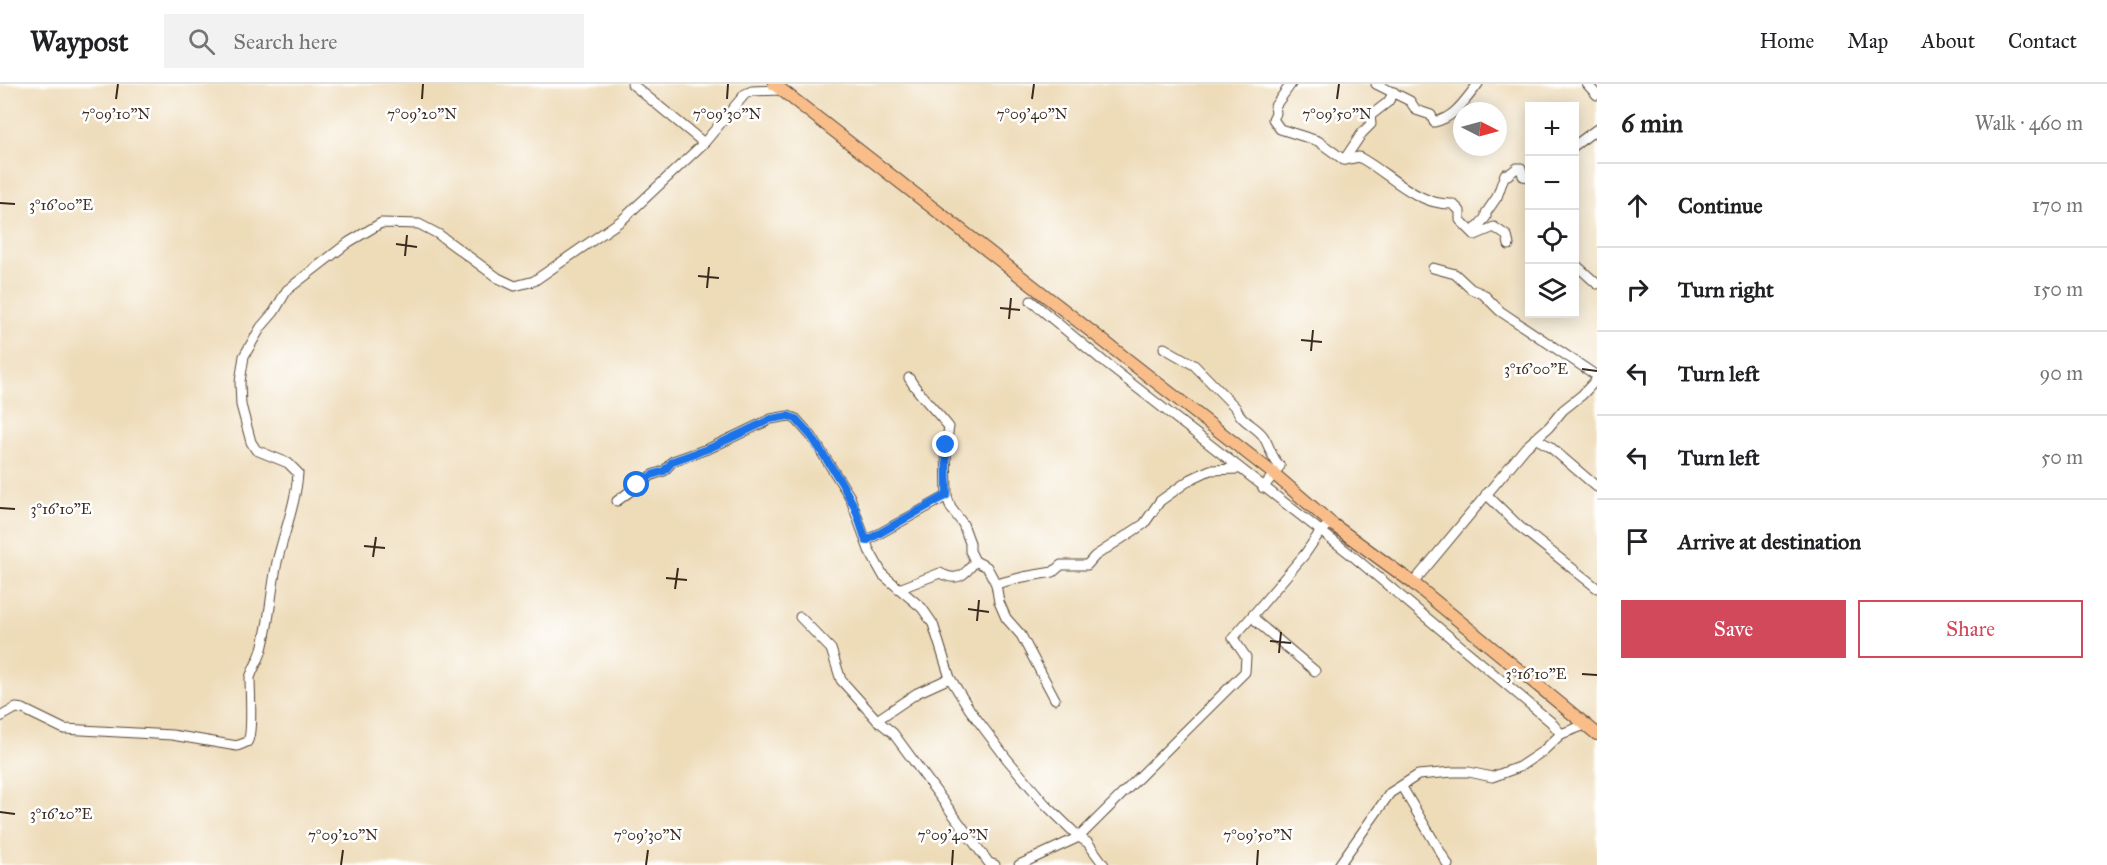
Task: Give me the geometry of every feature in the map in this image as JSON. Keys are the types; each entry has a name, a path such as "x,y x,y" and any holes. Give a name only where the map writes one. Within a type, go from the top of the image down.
{"main road":[{"path":"778,87 1274,474 1331,523 1413,583 1597,734"}],"street":[{"path":"633,84 704,143"},
{"path":"1292,84 1275,106 1276,113 1273,119 1280,129 1318,141 1344,160 1359,157 1408,190 1428,200 1441,205 1453,204 1460,211 1460,220 1475,235 1494,228"},
{"path":"1376,84 1410,101 1416,110 1431,114 1434,122 1452,116 1478,84"},
{"path":"1587,84 1597,95"},
{"path":"0,717 16,708 23,709 64,729 172,735 237,746 246,743 250,731 250,678 261,654 266,634 277,564 294,501 298,473 288,463 256,450 251,442 241,405 240,382 244,356 287,290 349,242 381,223 419,224 438,234 498,278 515,286 524,285 549,272 622,220 704,143 745,94 778,87"},
{"path":"1344,160 1362,133 1371,124 1370,116 1388,102 1394,92"},
{"path":"1579,143 1597,129"},
{"path":"1473,232 1486,217 1486,213 1502,186 1505,174 1508,175 1517,168 1521,168 1525,176"},
{"path":"1491,204 1494,228"},
{"path":"1494,228 1507,236 1509,245"},
{"path":"1576,264 1597,284"},
{"path":"1413,583 1535,438 1582,395 1597,377 1500,311 1483,294 1471,289 1455,274 1433,268"},
{"path":"1031,301 1238,469 1354,557 1551,722 1561,734"},
{"path":"1164,348 1194,365 1236,408 1239,416 1263,436 1275,462 1280,466 1263,488"},
{"path":"909,378 918,394 930,404 949,427 946,445 947,495 951,508 963,524 975,561 987,567 996,585 999,602 1006,618 1022,635 1054,699"},
{"path":"617,501 652,475 664,471 673,461 710,448 771,419 788,416 796,419 812,437 841,482 855,508 869,550 883,575 921,608 933,624 950,678 970,710 1045,804 1088,843 1104,865"},
{"path":"1535,438 1549,446 1597,487"},
{"path":"996,585 1053,572 1061,565 1087,565 1095,556 1144,524 1160,501 1191,479 1210,470 1238,469"},
{"path":"1486,494 1520,527 1597,588"},
{"path":"866,541 947,495"},
{"path":"1019,865 1079,837 1245,672 1246,657 1233,638 1305,554 1320,532 1331,523"},
{"path":"899,589 940,573 949,578 958,577 975,561"},
{"path":"1252,615 1257,622 1315,671"},
{"path":"800,617 831,649 841,680 877,720 893,733 983,855 995,865"},
{"path":"877,720 917,693 950,678"},
{"path":"1339,865 1357,843 1390,793 1418,775 1469,772 1492,777 1519,767 1561,734 1585,725"},
{"path":"1402,787 1443,863"}],"route":[{"path":"637,485 652,475 664,471 673,461 710,448 771,419 788,416 796,419 812,437 841,482 855,508 866,541 947,495 946,445"}]}
